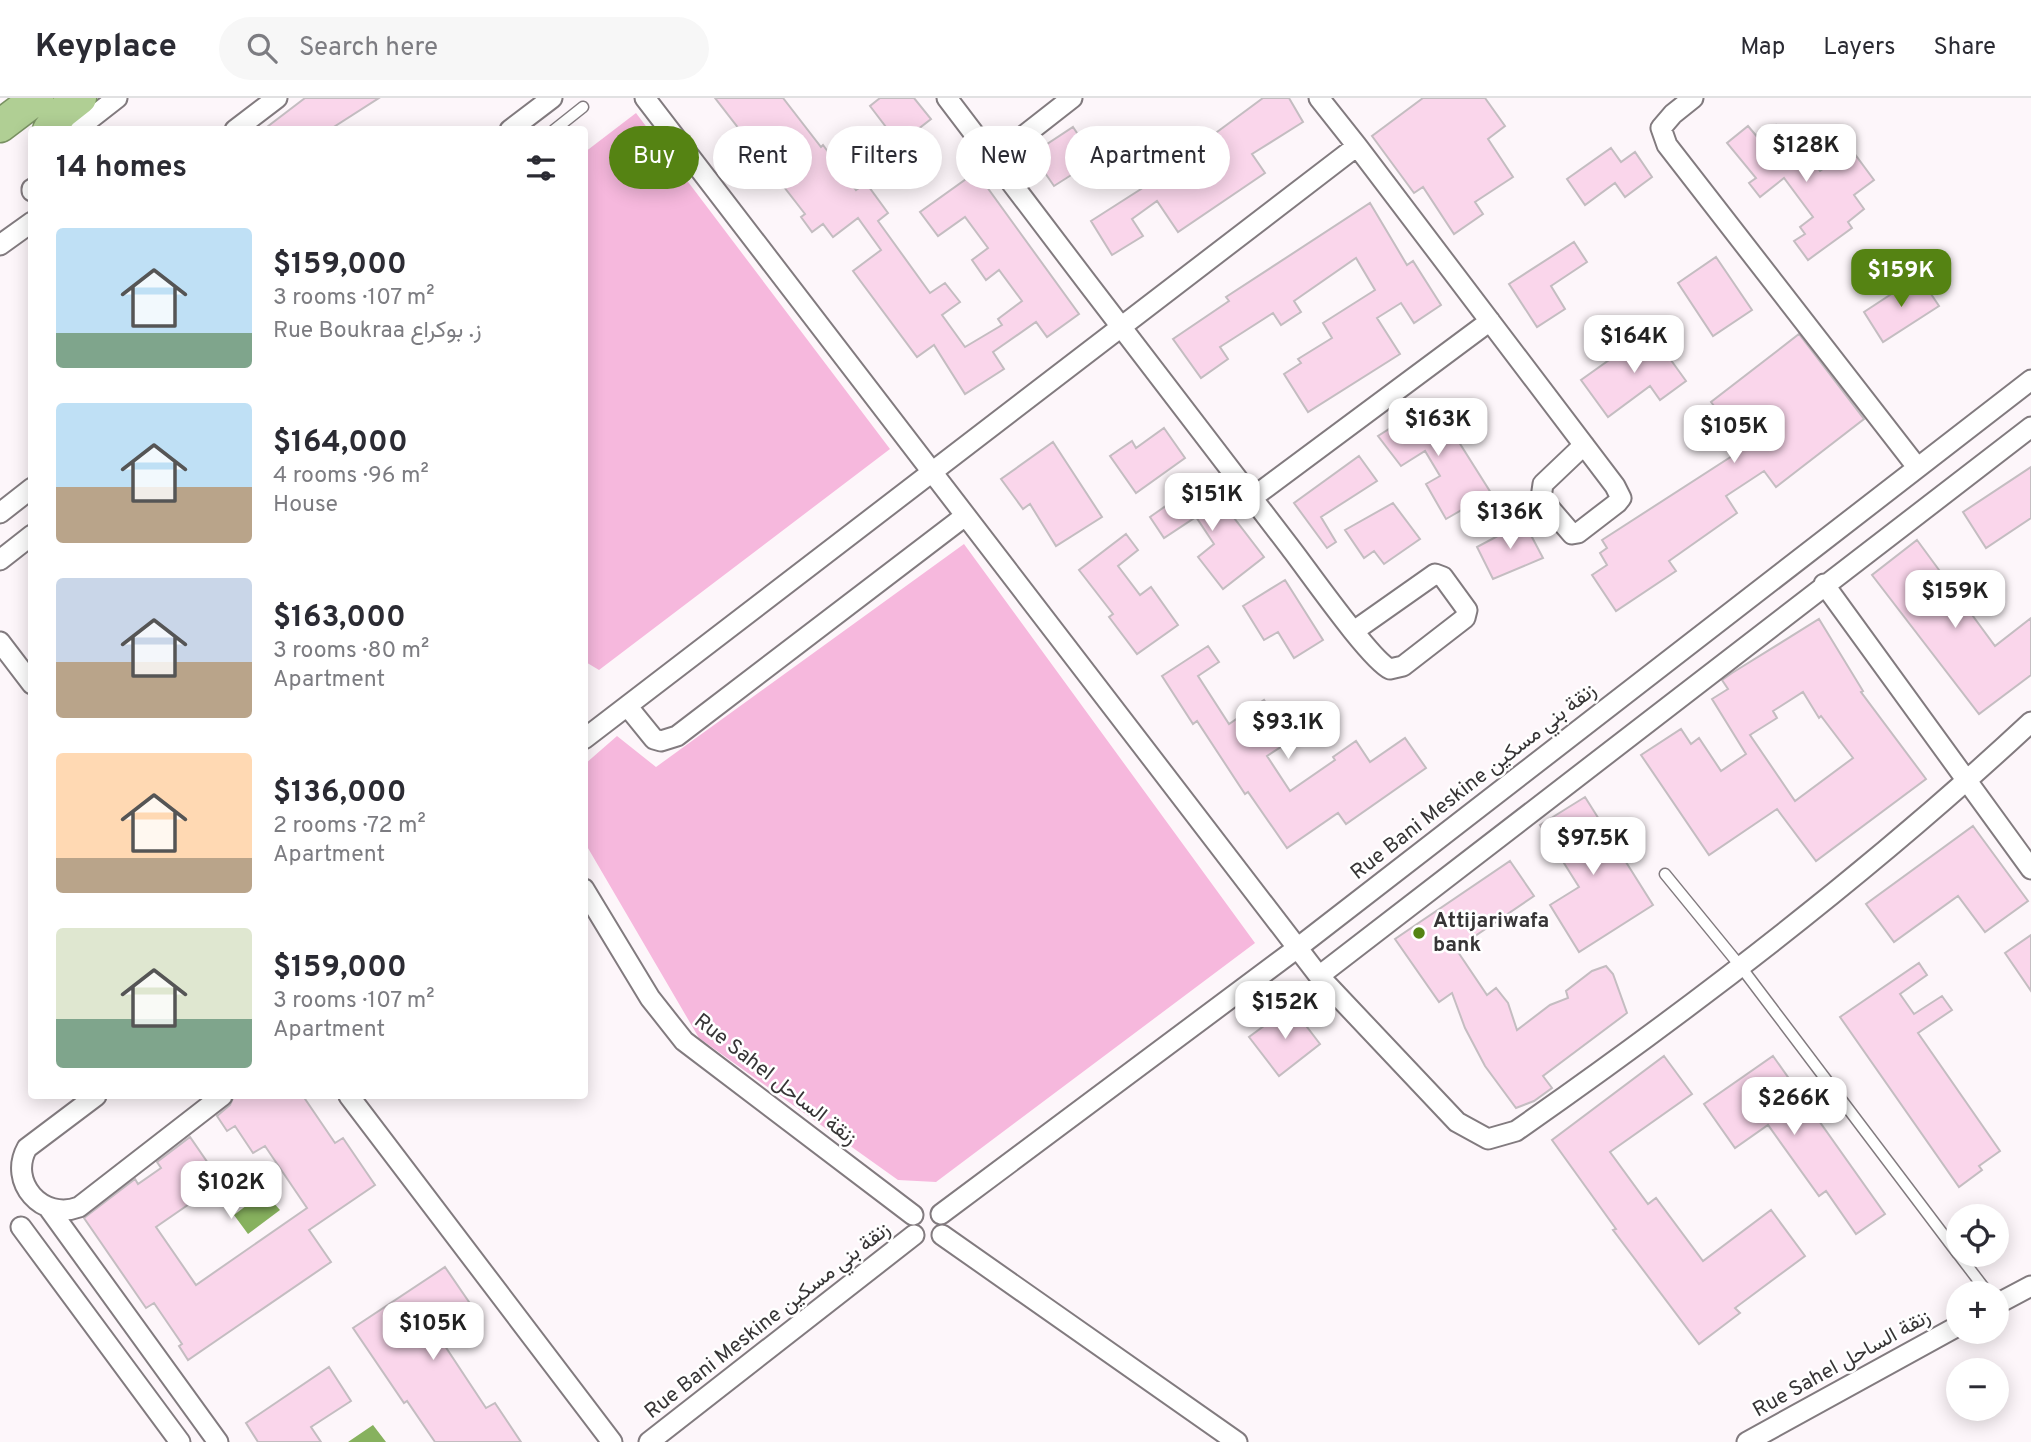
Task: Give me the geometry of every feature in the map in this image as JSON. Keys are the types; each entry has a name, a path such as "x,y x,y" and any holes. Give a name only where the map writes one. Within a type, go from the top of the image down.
{"highway":[{"path":"0,126 37,98"},
{"path":"51,126 61,113 80,98"}],"street":[{"path":"81,126 117,98"},
{"path":"240,126 277,98"},
{"path":"515,126 552,98"},
{"path":"645,98 933,470 965,516 1296,949 1441,1107 1472,1132 1488,1139 1516,1131 1741,967 1967,782 2031,722"},
{"path":"947,98 968,126"},
{"path":"1036,126 1072,98"},
{"path":"1319,98 1584,445 1621,498 1578,533 1572,534 1541,498 1540,491 1543,484 1584,445"},
{"path":"1693,98 1661,128 1667,145 1917,467"},
{"path":"588,736 1357,146"},
{"path":"1016,189 1120,328 1354,631 1380,663 1396,668 1465,618 1466,610 1443,577 1435,574 1354,631"},
{"path":"0,245 28,230"},
{"path":"1252,498 1490,321"},
{"name":"Rue Bani Meskine زنقة بني مسكين","path":"941,1214 1296,949 2031,380"},
{"path":"1319,976 2031,427"},
{"path":"0,513 28,491"},
{"path":"628,707 654,739 661,741 677,736 965,516"},
{"path":"0,559 28,539"},
{"path":"1824,584 2031,869"},
{"path":"0,642 28,679"},
{"name":"Rue Sahel زنقة الساحل","path":"588,896 650,998 684,1041 913,1215"},
{"path":"92,1099 27,1148 22,1157 20,1174 37,1201 50,1210 218,1442"},
{"path":"50,1210 58,1212 79,1207 218,1099"},
{"path":"351,1099 612,1442"},
{"path":"927,1207 941,1214 945,1222 942,1235 925,1242 914,1235 910,1223 913,1215 927,1207"},
{"path":"21,1227 180,1442"},
{"name":"Rue Bani Meskine زنقة بني مسكين","path":"649,1442 914,1235"},
{"path":"942,1235 1237,1442"},
{"path":"2009,1298 2031,1286"},
{"name":"Rue Sahel زنقة الساحل","path":"1747,1442 1946,1333"}],"lane":[{"path":"559,126 583,107"},
{"path":"1665,874 1741,967 1946,1237"}],"shaded area":[{"path":"636,113 646,126 619,126"},
{"path":"609,134 609,189 693,189 890,449 599,670 588,663 588,150"},
{"path":"964,544 1255,943 936,1182 898,1180 699,1038 588,848 588,761 617,736 656,767"},
{"path":"264,1192 280,1210 248,1234 234,1215"},
{"path":"373,1425 386,1442 348,1442"}],"building":[{"path":"305,98 379,98 335,126 268,126"},
{"path":"715,98 783,98 805,126 737,126"},
{"path":"880,98 914,98 931,119 922,126 885,126 870,106"},
{"path":"1263,98 1289,98 1303,122 1252,154 1265,173 1178,232 1157,201 1132,219 1143,236 1112,255 1091,221 1141,189 1230,189 1230,126 1225,126"},
{"path":"1423,98 1485,98 1505,126 1488,139 1513,177 1475,202 1483,214 1454,234 1423,187 1414,193 1372,136"},
{"path":"1776,125 1788,140 1793,137 1820,171 1851,149 1874,180 1854,195 1864,209 1848,222 1852,228 1808,260 1794,241 1805,234 1800,227 1813,217 1784,178 1760,197 1749,183 1756,178 1727,143 1748,126 1759,139"},
{"path":"1065,132 1065,179 1054,186 1051,182 1051,141"},
{"path":"812,135 826,149 826,189 870,189 888,213 878,221 930,293 945,283 960,302 942,315 965,347 1002,325 998,319 1022,301 999,270 986,280 972,260 988,248 965,217 938,236 920,212 956,186 956,189 988,189 1079,314 1047,337 1036,322 993,352 1004,369 965,394 934,345 917,357 853,271 881,250 858,218 833,237 823,224 812,232 801,217 805,214 786,189 812,189"},
{"path":"1611,148 1621,162 1635,152 1652,177 1625,197 1615,183 1585,205 1567,179"},
{"path":"1370,203 1407,265 1413,261 1441,305 1414,323 1401,303 1377,318 1400,354 1308,412 1284,374 1301,363 1298,359 1332,338 1323,323 1375,290 1356,258 1294,301 1301,312 1281,325 1273,313 1220,347 1228,359 1201,378 1173,339 1229,301 1226,297"},
{"path":"1574,242 1587,262 1551,286 1565,309 1537,327 1509,284"},
{"path":"1716,257 1752,310 1713,336 1678,283"},
{"path":"1919,276 1939,306 1883,342 1864,312"},
{"path":"1650,331 1686,381 1660,400 1650,386 1608,417 1581,380"},
{"path":"1799,334 1864,419 1776,487 1764,471 1726,496 1737,513 1669,561 1676,571 1616,611 1592,575 1607,565 1600,553 1607,548 1602,540 1746,447 1711,402"},
{"path":"1433,401 1491,493 1446,519 1426,484 1440,476 1425,451 1401,466 1378,436"},
{"path":"1164,428 1185,458 1136,493 1110,456 1132,441 1136,448"},
{"path":"1053,442 1102,517 1056,546 1030,504 1023,509 1001,479"},
{"path":"1359,456 1377,481 1321,517 1336,542 1327,548 1294,503"},
{"path":"2031,467 2031,518 1986,548 1963,512"},
{"path":"1197,484 1200,489 1208,484 1264,557 1223,589 1198,557 1214,544 1196,517 1164,538 1150,517"},
{"path":"1393,503 1420,539 1384,564 1374,551 1364,558 1345,530"},
{"path":"1524,522 1543,558 1493,579 1477,547"},
{"path":"1126,534 1138,550 1118,566 1140,595 1151,587 1178,625 1137,654 1109,617 1113,614 1079,570"},
{"path":"1917,540 1995,646 2031,618 2031,675 1979,714 1872,575"},
{"path":"1285,580 1323,640 1294,658 1278,632 1264,640 1243,606"},
{"path":"1819,619 1863,691 1861,692 1926,779 1816,861 1777,809 1709,855 1641,755 1681,729 1691,744 1699,738 1721,771 1746,754 1712,699 1728,689 1722,680","holes":["1803,692 1819,718 1821,716 1853,758 1795,801 1750,735 1777,718 1773,711"]},
{"path":"1208,646 1219,662 1198,676 1229,724 1264,700 1290,741 1267,756 1290,791 1335,760 1333,757 1356,741 1370,762 1405,738 1426,768 1346,824 1338,813 1287,848 1248,792 1245,794 1197,721 1193,724 1162,676"},
{"path":"1585,797 1653,905 1579,952 1550,905 1579,887 1540,825"},
{"path":"1973,826 2028,901 1985,932 1958,896 1894,942 1866,904"},
{"path":"1510,861 1534,896 1456,949 1487,995 1496,988 1508,1003 1517,1030 1550,1005 1568,998 1566,991 1592,971 1606,966 1613,974 1627,1013 1543,1076 1552,1088 1534,1101 1516,1108 1485,1066 1465,1028 1452,993 1439,1002 1395,939"},
{"path":"2031,935 2031,991 2005,953"},
{"path":"1919,963 1927,975 1900,994 1914,1014 1942,996 1952,1010 1918,1033 2000,1151 1979,1166 1982,1170 1959,1187 1840,1017"},
{"path":"1291,1006 1320,1044 1279,1076 1249,1037"},
{"path":"1664,1056 1692,1094 1610,1152 1648,1204 1656,1198 1703,1261 1771,1210 1805,1256 1735,1308 1740,1313 1699,1344 1613,1230 1616,1229 1552,1140"},
{"path":"1773,1056 1885,1214 1856,1234 1826,1191 1819,1196 1768,1125 1735,1148 1704,1104"},
{"path":"233,1099 305,1099 335,1143 343,1138 375,1185 309,1230 331,1262 188,1360 179,1346 182,1344 154,1303 146,1308 84,1218 135,1179 138,1184 161,1168 157,1162 190,1137 221,1182 156,1227 196,1285 307,1208 265,1146 253,1153 235,1126 227,1131 217,1116 230,1105"},
{"path":"445,1267 480,1318 443,1343 486,1408 495,1403 521,1442 435,1442 407,1401 404,1403 353,1328"},
{"path":"329,1367 351,1401 311,1427 321,1442 258,1442 246,1423"}],"place":[{"name":"Attijariwafa bank","path":"1419,933"}]}
